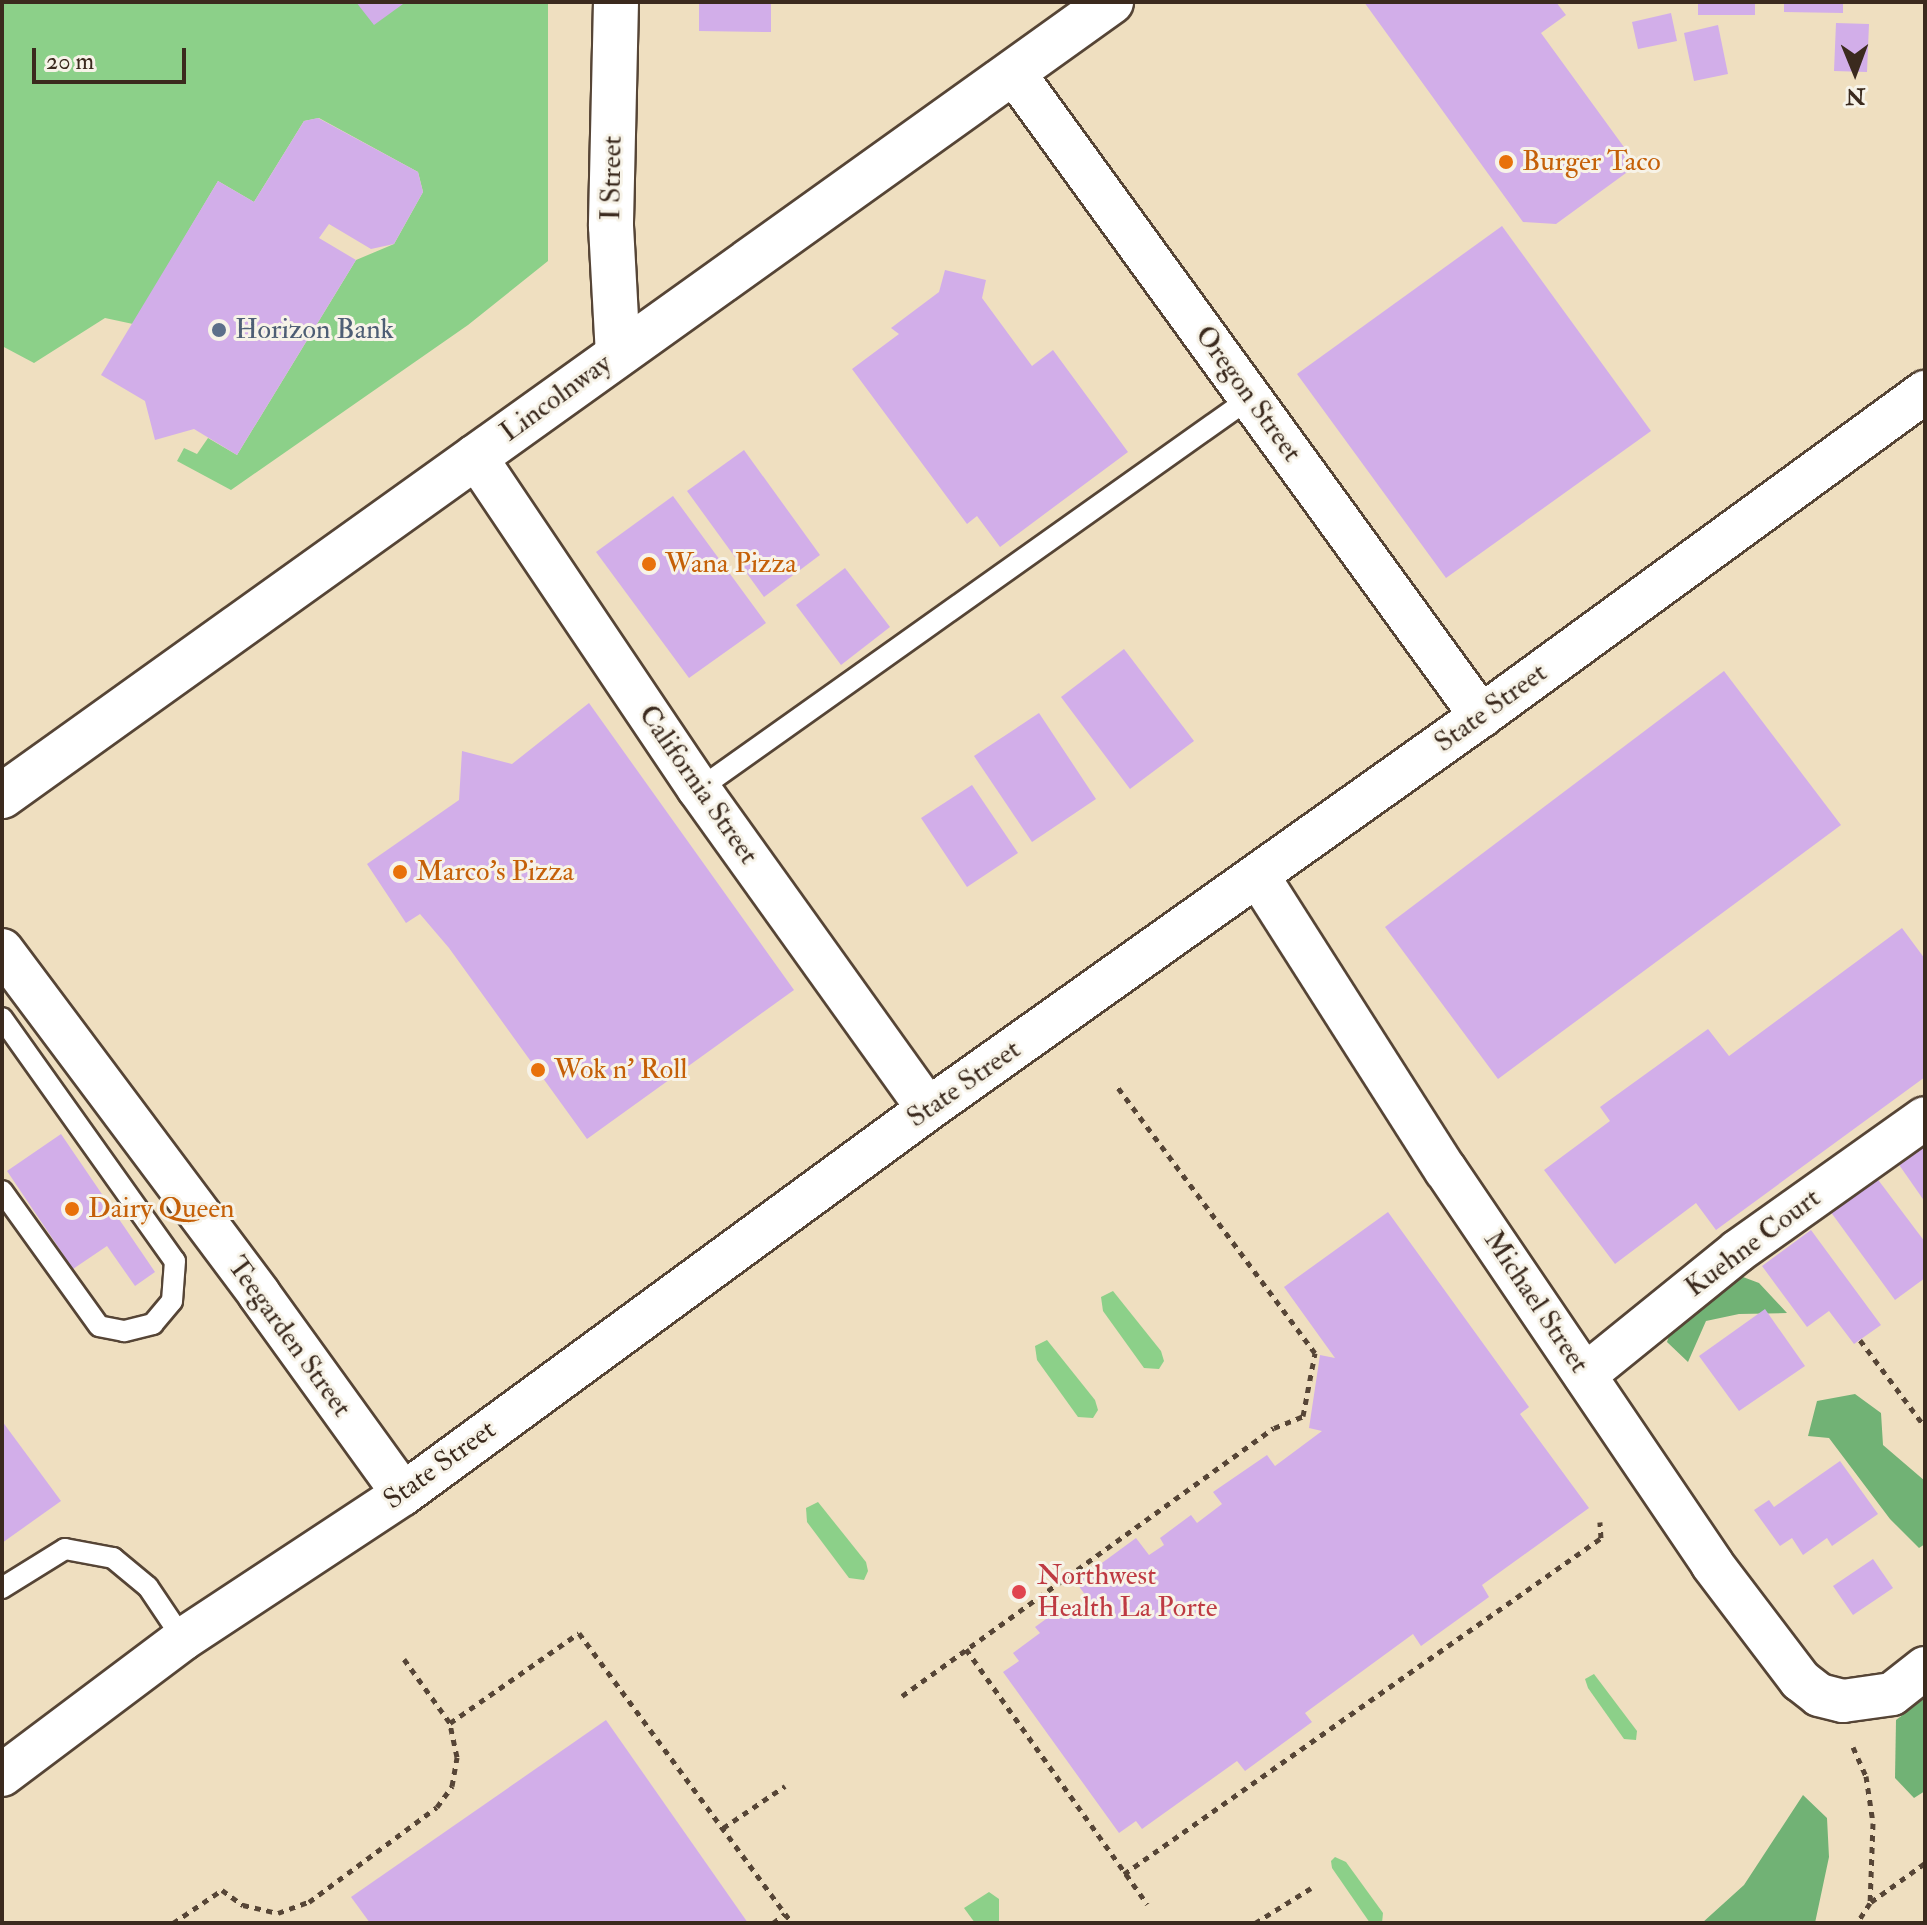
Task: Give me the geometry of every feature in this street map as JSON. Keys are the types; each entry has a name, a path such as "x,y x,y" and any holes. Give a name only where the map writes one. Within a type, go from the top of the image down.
{"main road":[{"name":"I Street","path":"616,2 611,226 618,354"},
{"name":"Lincolnway","path":"2,796 1111,2"}],"street":[{"name":"Oregon Street","path":"1014,73 1481,716"},
{"name":"State Street","path":"2,1775 183,1639 403,1494 928,1109 1481,716 1925,392"},
{"name":"California Street","path":"475,456 699,789 928,1109"},
{"name":"Michael Street","path":"1258,876 1445,1169 1729,1587 1800,1680 1819,1695 1837,1699"},
{"name":"Teegarden Street","path":"2,950 259,1294 403,1494"},
{"name":"Kuehne Court","path":"1585,1375 1738,1251 1925,1118"},
{"path":"1837,1699 1892,1694 1925,1668"}],"lane":[{"path":"699,789 1250,398"},
{"path":"2,1018 175,1261 172,1301 153,1324 124,1331 99,1326 2,1191"},
{"path":"2,1588 65,1549 113,1558 148,1587 183,1639"}],"path":[{"path":"902,1696 1274,1428 1303,1416 1315,1353 1116,1085"},
{"path":"1860,1340 1925,1427"},
{"path":"1124,1874 1601,1538 1600,1522"},
{"path":"450,1723 579,1633 792,1923"},
{"path":"966,1649 1147,1904"},
{"path":"173,1923 222,1890 243,1905 278,1913 309,1902 437,1807 452,1786 457,1757 450,1723 404,1659"},
{"path":"1837,1699 1866,1776 1873,1823 1870,1903"},
{"path":"723,1828 785,1786"},
{"path":"1857,1923 1870,1903 1925,1863"},
{"path":"1255,1923 1311,1888"},
{"path":"773,1923 785,1914"}],"green space":[{"path":"2,2 548,2 548,261 468,325 231,490 177,461 184,448 197,454 208,438 237,455 356,260 394,244 423,192 418,172 319,118 304,121 254,202 218,181 133,324 105,318 34,363 2,346"},
{"path":"1727,1271 1759,1283 1787,1313 1739,1314 1706,1321 1688,1362 1667,1342 1678,1308"},
{"path":"1113,1291 1161,1351 1164,1361 1159,1369 1144,1368 1103,1311 1101,1297"},
{"path":"1047,1340 1095,1400 1098,1410 1093,1418 1078,1417 1037,1360 1035,1346"},
{"path":"1855,1394 1881,1413 1883,1445 1925,1481 1925,1544 1919,1548 1890,1519 1829,1438 1808,1436 1817,1401"},
{"path":"818,1502 866,1562 868,1571 864,1580 849,1578 807,1522 806,1508"},
{"path":"1594,1674 1637,1731 1636,1740 1624,1739 1588,1688 1585,1679"},
{"path":"1925,1698 1925,1791 1914,1798 1895,1778 1896,1720"},
{"path":"1803,1795 1827,1818 1829,1857 1815,1923 1702,1923 1744,1885"},
{"path":"1335,1857 1346,1862 1383,1913 1382,1923 1370,1923 1332,1868 1331,1861"},
{"path":"989,1892 999,1899 999,1923 975,1923 964,1908"}],"building":[{"path":"356,2 401,2 403,4 374,25"},
{"path":"699,2 771,2 771,32 699,31"},
{"path":"1364,2 1556,2 1566,15 1541,33 1637,165 1556,224 1523,222"},
{"path":"1698,2 1755,2 1755,15 1698,15"},
{"path":"1784,2 1843,2 1843,13 1784,12"},
{"path":"1671,13 1677,41 1638,49 1632,22"},
{"path":"1836,23 1869,24 1867,72 1834,71"},
{"path":"1718,25 1728,74 1694,81 1684,33"},
{"path":"318,118 418,172 423,192 394,244 371,249 329,224 319,238 356,260 237,455 194,429 155,440 145,401 101,375 218,181 254,202 304,121"},
{"path":"1502,226 1651,431 1446,578 1297,374"},
{"path":"945,270 986,280 982,298 1032,366 1053,350 1128,452 1000,547 977,516 967,524 852,369 899,334 891,328 939,292"},
{"path":"744,450 820,555 764,597 687,491"},
{"path":"673,496 766,623 689,678 596,552"},
{"path":"845,568 890,627 841,665 796,605"},
{"path":"1124,649 1194,741 1130,789 1061,697"},
{"path":"1724,671 1841,825 1498,1079 1385,927"},
{"path":"589,703 794,990 587,1139 449,948 420,914 406,923 367,864 459,800 462,751 512,764"},
{"path":"1039,713 1096,799 1032,842 974,756"},
{"path":"972,785 1018,853 967,887 921,818"},
{"path":"1902,928 1925,959 1925,1077 1716,1230 1696,1203 1615,1264 1544,1170 1610,1121 1600,1107 1708,1029 1729,1056"},
{"name":"Dairy Queen","path":"61,1134 155,1272 135,1286 107,1246 73,1269 7,1171"},
{"path":"1925,1138 1925,1202 1895,1159"},
{"path":"1876,1177 1925,1242 1925,1278 1895,1300 1830,1211"},
{"path":"1388,1212 1529,1407 1520,1414 1589,1508 1482,1585 1489,1597 1421,1646 1413,1634 1305,1713 1312,1722 1245,1771 1237,1761 1142,1829 1136,1821 1119,1833 1003,1672 1019,1661 1013,1653 1040,1633 1035,1627 1068,1603 1073,1610 1088,1599 1076,1582 1136,1538 1149,1555 1164,1545 1160,1538 1191,1515 1197,1523 1222,1504 1213,1492 1267,1455 1275,1466 1322,1431 1309,1428 1320,1355 1335,1358 1284,1287"},
{"path":"1811,1230 1881,1325 1854,1344 1829,1311 1807,1327 1762,1266"},
{"path":"1765,1309 1805,1366 1739,1411 1699,1356"},
{"path":"2,1421 61,1501 2,1543"},
{"path":"1840,1461 1878,1514 1832,1546 1827,1538 1803,1555 1792,1538 1780,1546 1754,1510 1769,1500 1774,1507"},
{"path":"1873,1559 1893,1588 1853,1615 1833,1586"},
{"path":"606,1720 748,1923 370,1923 351,1897"}],"place":[{"name":"Burger Taco","path":"1506,162"},
{"name":"Horizon Bank","path":"219,330"},
{"name":"Wana Pizza","path":"649,564"},
{"name":"Marco's Pizza","path":"400,872"},
{"name":"Wok n' Roll","path":"538,1070"},
{"name":"Dairy Queen","path":"72,1209"},
{"name":"Northwest Health La Porte","path":"1019,1592"}]}
